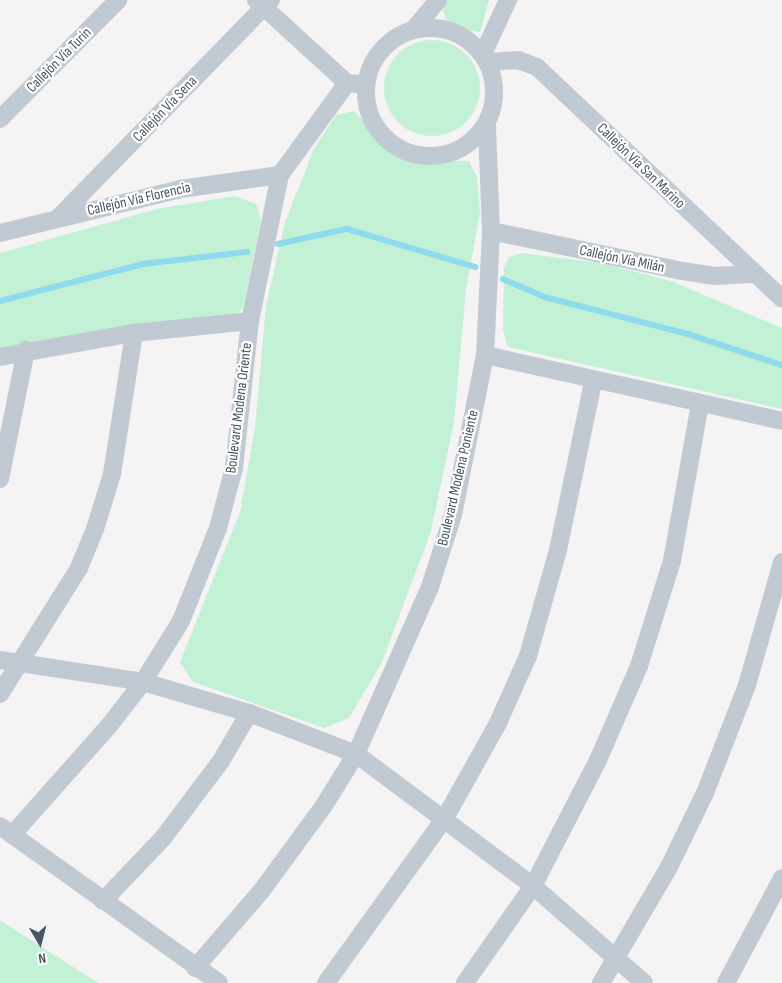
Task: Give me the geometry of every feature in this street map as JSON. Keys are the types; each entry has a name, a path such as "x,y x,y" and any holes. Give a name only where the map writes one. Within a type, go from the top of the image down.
{"street":[{"name":"Callejón Vía Turín","path":"0,119 118,0"},
{"path":"438,0 413,30 379,52 365,85 374,124 388,142 408,153 430,157 452,153 472,142 487,125 495,98 486,58 508,0"},
{"path":"264,2 348,83 365,85"},
{"name":"Callejón Vía Sena","path":"58,218 264,2"},
{"path":"413,30 435,28 456,32 486,58"},
{"name":"Callejón Via San Marino","path":"486,58 518,60 537,67 753,274 782,299"},
{"name":"Boulevard Modena Oriente","path":"6,830 108,727 143,682 180,621 218,528 234,468 250,321 280,175 348,83"},
{"name":"Boulevard Modena Poniente","path":"195,968 262,890 323,807 356,754 430,587 453,516 485,355 491,231 487,125"},
{"name":"Callejón Vía Florencia","path":"0,233 180,189 280,175"},
{"name":"Callejón Vía Milán","path":"491,231 683,271 715,276 753,274"},
{"path":"0,357 26,350 134,333 250,321"},
{"path":"0,694 22,664 79,568 95,529 112,474 134,333"},
{"path":"0,479 26,350"},
{"path":"485,355 593,382 782,421"},
{"path":"326,983 445,818 498,723 528,656 558,550 593,382"},
{"path":"464,983 533,886 598,760 639,666 672,561 700,404"},
{"path":"601,983 617,960 705,793 747,685 782,562"},
{"path":"0,660 143,682 249,713 356,754 445,818 533,886 644,983"},
{"path":"103,901 163,838 221,761 249,713"},
{"path":"6,830 195,968 219,983"},
{"path":"726,983 782,878"}],"green space":[{"path":"448,0 489,0 480,32 456,28 446,20 442,6"},
{"path":"432,40 450,43 466,54 477,70 480,88 477,106 466,122 450,133 432,136 414,133 398,122 387,106 384,88 387,70 398,54 414,43"},
{"path":"354,111 389,150 410,160 469,161 477,177 480,212 466,290 454,422 431,531 382,662 349,718 324,728 193,682 180,662 240,512 255,428 266,306 285,222 314,149 336,115"},
{"path":"235,196 256,204 261,220 243,308 232,318 134,326 0,349 0,253 157,209"},
{"path":"521,253 601,263 671,281 782,328 782,409 508,347 503,331 504,267 509,257"},
{"path":"0,920 98,983 0,983"}],"waterway":[{"path":"278,244 347,229 475,267"},
{"path":"0,301 143,264 247,252"},
{"path":"503,279 545,297 688,334 782,365"}]}
